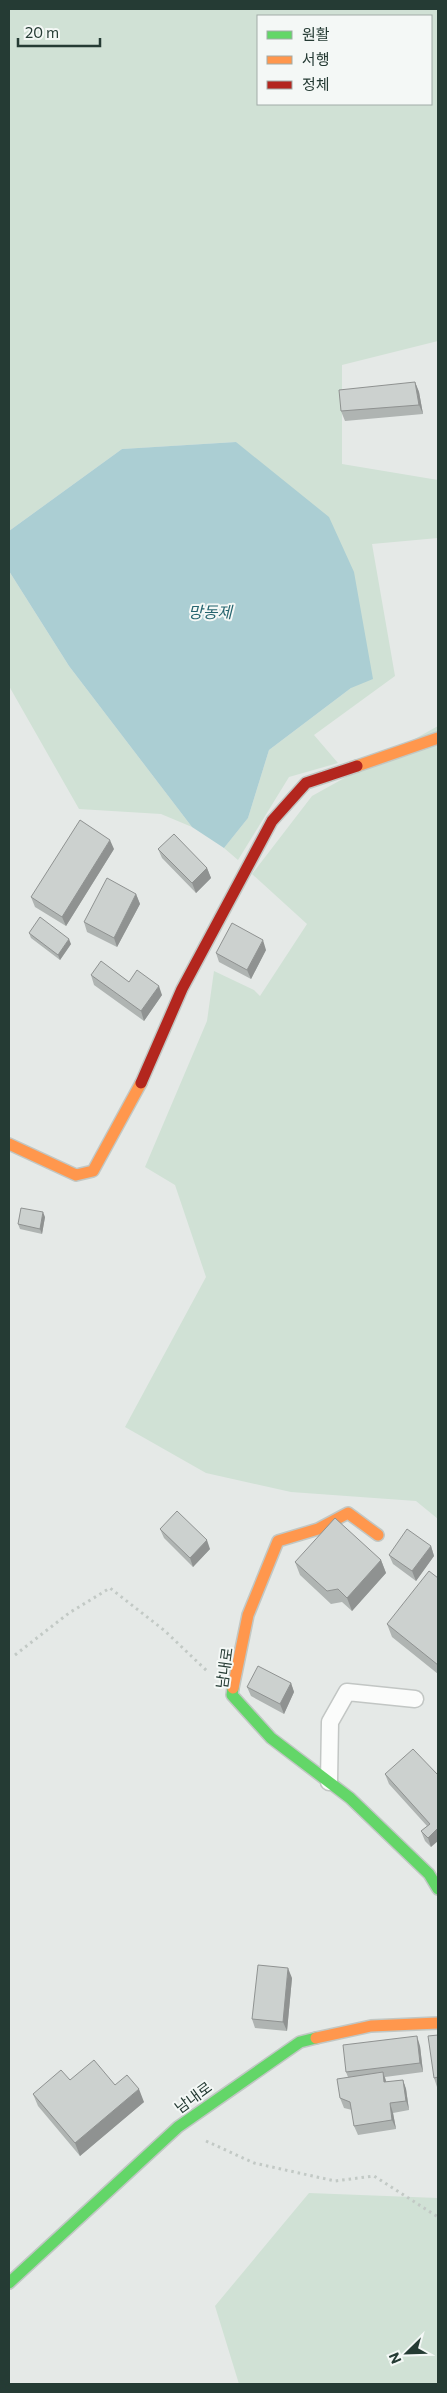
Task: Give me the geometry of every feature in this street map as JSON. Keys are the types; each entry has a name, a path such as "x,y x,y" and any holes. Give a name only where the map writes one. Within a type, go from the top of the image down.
{"street":[{"path":"9,1144 76,1175 93,1171 136,1093 182,989 272,821 306,783 438,738"},
{"name":"남내로","path":"378,1535 348,1513 318,1529 278,1542 248,1615 232,1695 271,1738 350,1798 429,1874 438,1889"},
{"name":"남내로","path":"9,2283 178,2127 227,2091 300,2042 371,2026 438,2023"}],"lane":[{"path":"329,1782 330,1722 347,1692 415,1699"}],"path":[{"path":"15,1655 70,1612 110,1588 165,1631 232,1695"},
{"path":"178,2127 254,2163 335,2181 374,2176 438,2217"}],"green space":[{"path":"9,9 438,9 438,341 342,365 342,464 438,480 438,538 372,544 395,676 314,735 338,763 289,777 238,860 224,848 248,818 269,750 351,688 236,442 122,449 9,531"},
{"path":"9,571 69,666 192,827 161,814 79,809 9,686"},
{"path":"438,726 438,1519 416,1501 291,1492 206,1473 125,1427 206,1277 175,1185 145,1167 207,1021 214,971 254,990 260,996 307,924 252,874 312,796"},
{"path":"309,2193 438,2198 438,2384 239,2384 215,2306"}],"water":[{"name":"망동제","path":"236,442 329,517 354,572 373,679 351,688 269,750 248,818 224,848 192,827 69,666 9,571 9,531 122,449"}],"building":[{"path":"415,382 419,405 341,411 339,390"},
{"path":"80,820 110,840 62,917 31,897"},
{"path":"174,834 207,868 192,883 158,849"},
{"path":"107,878 136,894 114,938 84,922"},
{"path":"40,917 69,939 58,955 29,933"},
{"path":"232,923 263,940 247,970 216,953"},
{"path":"101,961 129,982 137,970 159,986 141,1011 91,975"},
{"path":"21,1208 43,1212 40,1229 18,1224"},
{"path":"177,1511 207,1540 190,1558 160,1529"},
{"path":"335,1518 381,1560 347,1598 338,1589 327,1591 295,1562"},
{"path":"407,1529 431,1546 412,1571 389,1555"},
{"path":"429,1571 438,1578 438,1665 387,1624"},
{"path":"258,1666 291,1683 280,1704 247,1687"},
{"path":"413,1749 438,1775 438,1828 428,1838 421,1831 430,1824 385,1774"},
{"path":"258,1965 288,1968 283,2022 252,2019"},
{"path":"438,2035 438,2077 434,2078 428,2036"},
{"path":"417,2036 420,2063 346,2072 343,2045"},
{"path":"94,2060 115,2085 127,2075 139,2089 75,2143 33,2094 61,2070 70,2080"},
{"path":"383,2072 384,2082 403,2080 406,2101 390,2103 392,2120 354,2126 350,2102 340,2098 337,2079"}],"traffic: fast":[{"path":"233,1688 232,1695 271,1738 350,1798 429,1874 438,1889"},
{"path":"9,2283 178,2127 300,2042 316,2038"}],"traffic: slow":[{"path":"357,766 438,738"},
{"path":"9,1144 76,1175 93,1171 141,1083"},
{"path":"233,1688 248,1615 278,1541 318,1529 348,1513 378,1535"},
{"path":"316,2038 371,2026 438,2023"}],"traffic: jam":[{"path":"141,1083 182,989 272,821 306,783 357,766"}]}
